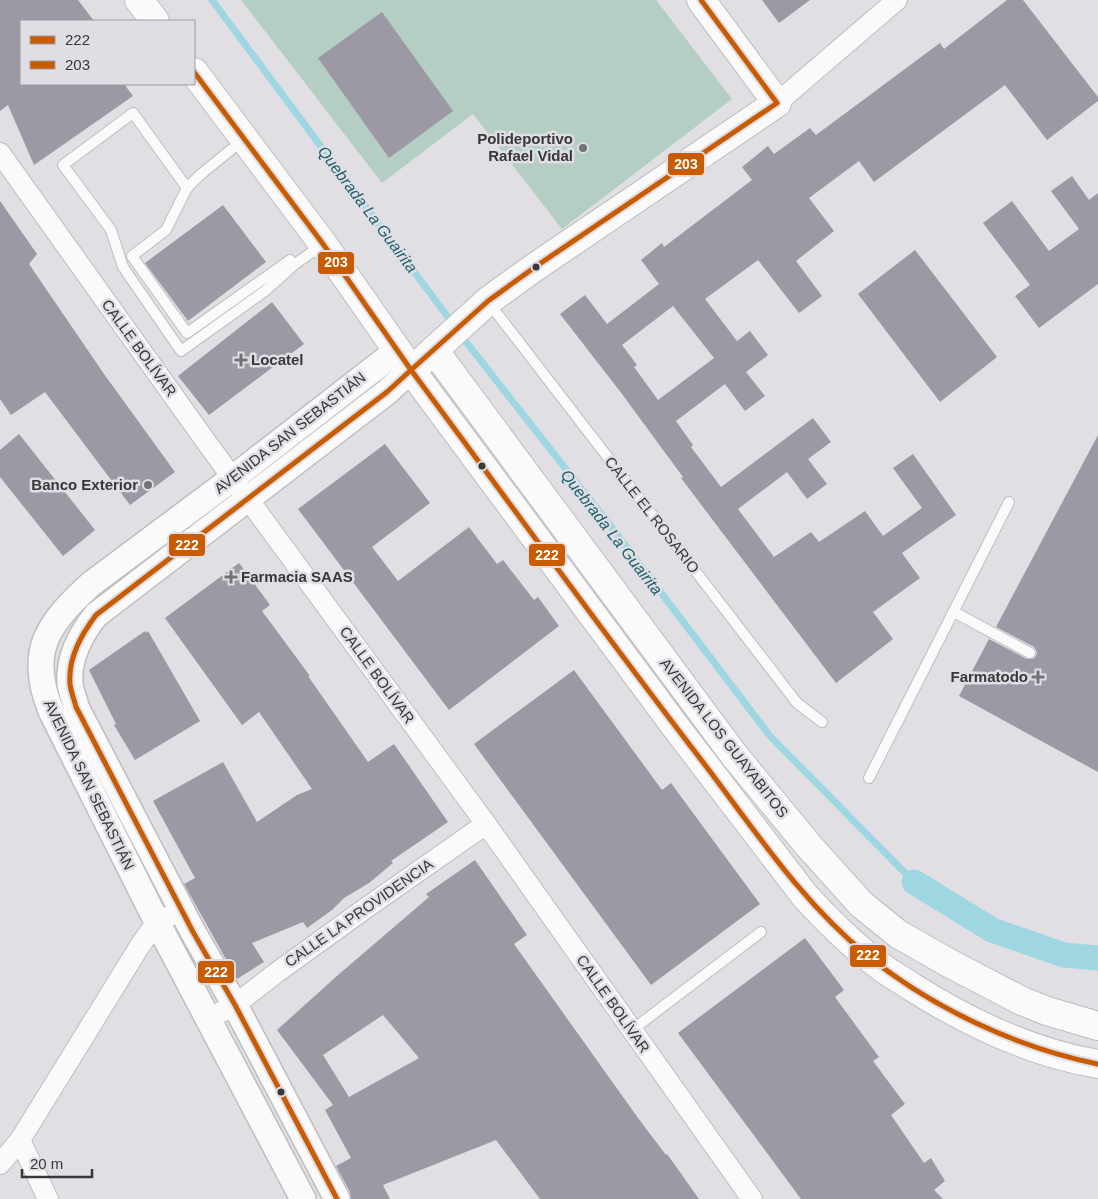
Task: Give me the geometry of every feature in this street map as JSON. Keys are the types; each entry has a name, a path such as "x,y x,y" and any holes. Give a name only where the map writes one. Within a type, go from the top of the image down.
{"main road":[{"path":"139,0 154,20"},
{"path":"405,360 439,345 478,310 535,267 777,103 701,0"},
{"name":"AVENIDA LOS GUAYABITOS","path":"195,73 321,242 405,360 675,726 799,888 829,921 880,967 928,997 972,1021 1022,1043 1081,1061 1098,1064"},
{"name":"AVENIDA LOS GUAYABITOS","path":"439,345 734,755 808,846 861,904 898,934 1006,993 1047,1012 1098,1026"}],"street":[{"path":"777,103 896,0"},
{"name":"CALLE BOLÍVAR","path":"0,153 232,478 486,824 752,1199"},
{"name":"AVENIDA SAN SEBASTIÁN","path":"304,1199 157,922 51,711 44,694 40,673 41,652 50,628 69,604 91,584 232,478 405,360"},
{"name":"AVENIDA SAN SEBASTIÁN","path":"337,1199 235,1005 193,932 76,707 70,683 74,649 84,630 96,615 387,392 405,360"},
{"path":"79,595 96,615"},
{"name":"CALLE LA PROVIDENCIA","path":"208,1019 235,1005 358,913 486,824"},
{"path":"0,1164 20,1140 126,966 157,922 182,910"},
{"path":"20,1140 48,1199"},
{"path":"284,1162 311,1150"}],"lane":[{"path":"187,188 133,113 62,165 111,230 123,267 181,351 265,291 321,242"},
{"path":"244,139 200,174 187,188 166,230 132,256 187,333 321,242"},
{"name":"CALLE EL ROSARIO","path":"478,310 796,703 822,722"},
{"path":"869,778 1009,502"},
{"path":"954,612 1030,653"},
{"path":"632,1030 761,932"}],"green space":[{"name":"Polideportivo Rafael Vidal","path":"241,0 656,0 732,99 562,229 473,114 382,183"}],"building":[{"path":"0,0 78,0 93,20 20,20 20,85 125,85 133,96 34,165 8,105 0,111"},
{"path":"762,0 810,0 779,23"},
{"path":"1007,0 1023,0 1098,97 1098,101 1047,140 1005,85 874,182 859,161 809,198 834,231 796,261 822,296 799,313 758,260 705,299 737,341 750,331 768,355 746,372 765,396 745,411 725,384 676,421 693,445 691,447 721,487 813,418 831,442 808,459 827,484 807,499 787,472 738,509 774,557 811,532 819,542 865,511 883,536 922,508 893,468 913,454 956,515 902,553 920,578 873,612 893,639 836,683 681,478 683,477 619,390 560,314 585,295 607,324 659,284 641,260 662,243 664,247 752,180 742,167 768,146 774,154 810,128 816,135 940,43 944,49","holes":["673,306 714,358 658,400 634,367 637,365 622,345"]},
{"path":"382,12 453,111 389,158 318,58"},
{"path":"1072,176 1089,200 1098,193 1098,284 1039,328 1015,296 1030,285 983,223 1012,201 1049,251 1079,229 1051,191"},
{"path":"0,201 37,254 29,264 104,374 175,472 130,505 45,392 11,415 0,399"},
{"path":"223,205 266,262 188,321 145,263"},
{"path":"915,250 997,357 940,402 858,294"},
{"name":"Locatel","path":"272,302 304,344 209,415 178,376"},
{"path":"19,434 95,530 63,556 0,477 0,450"},
{"path":"1098,435 1098,772 959,696 989,639 1027,659 1033,659 1036,656 1037,652 1034,647 996,627"},
{"path":"385,444 430,503 372,547 398,581 469,527 497,564 503,560 534,600 538,597 559,626 449,710 298,509"},
{"path":"239,563 270,605 262,611 310,676 308,676 368,762 394,744 448,822 391,861 393,863 369,883 344,898 332,910 307,928 303,922 252,943 264,962 237,979 184,884 195,878 153,801 223,762 257,822 297,795 312,789 259,712 242,725 165,618"},
{"path":"145,631 146,633 148,631 200,721 135,760 114,725 116,724 89,670"},
{"path":"574,670 662,790 671,783 760,904 651,985 474,744"},
{"path":"475,860 527,935 514,944 638,1118 667,1154 699,1199 540,1199 496,1140 383,1185 390,1199 351,1199 350,1192 336,1166 351,1158 325,1110 333,1105 277,1030 429,897 426,894","holes":["383,1015 419,1058 349,1097 323,1055"]},
{"path":"805,938 844,990 835,997 879,1057 873,1061 905,1104 891,1115 924,1163 931,1158 945,1181 934,1190 943,1199 801,1199 678,1033"}],"waterway":[{"name":"Quebrada La Guairita","path":"212,0 453,324"},
{"name":"Quebrada La Guairita","path":"459,333 602,515 770,736 914,882"},
{"name":"Quebrada La Guairita","path":"914,882 992,930 1064,955 1098,958"}],"transit line":[{"name":"203","path":"195,73 323,244 411,370 488,301 777,103 701,0"},
{"name":"222","path":"337,1199 235,1005 193,932 76,707 70,687 70,674 73,656 85,631 96,615 387,392 411,370 590,613 758,836 820,911 868,956 920,993 948,1009 1007,1037 1037,1048 1098,1064"}],"place":[{"name":"Polideportivo Rafael Vidal","path":"583,148"},
{"name":"Locatel","path":"241,360"},
{"name":"Banco Exterior","path":"148,485"},
{"name":"Farmacia SAAS","path":"231,577"},
{"name":"Farmatodo","path":"1038,677"}]}
